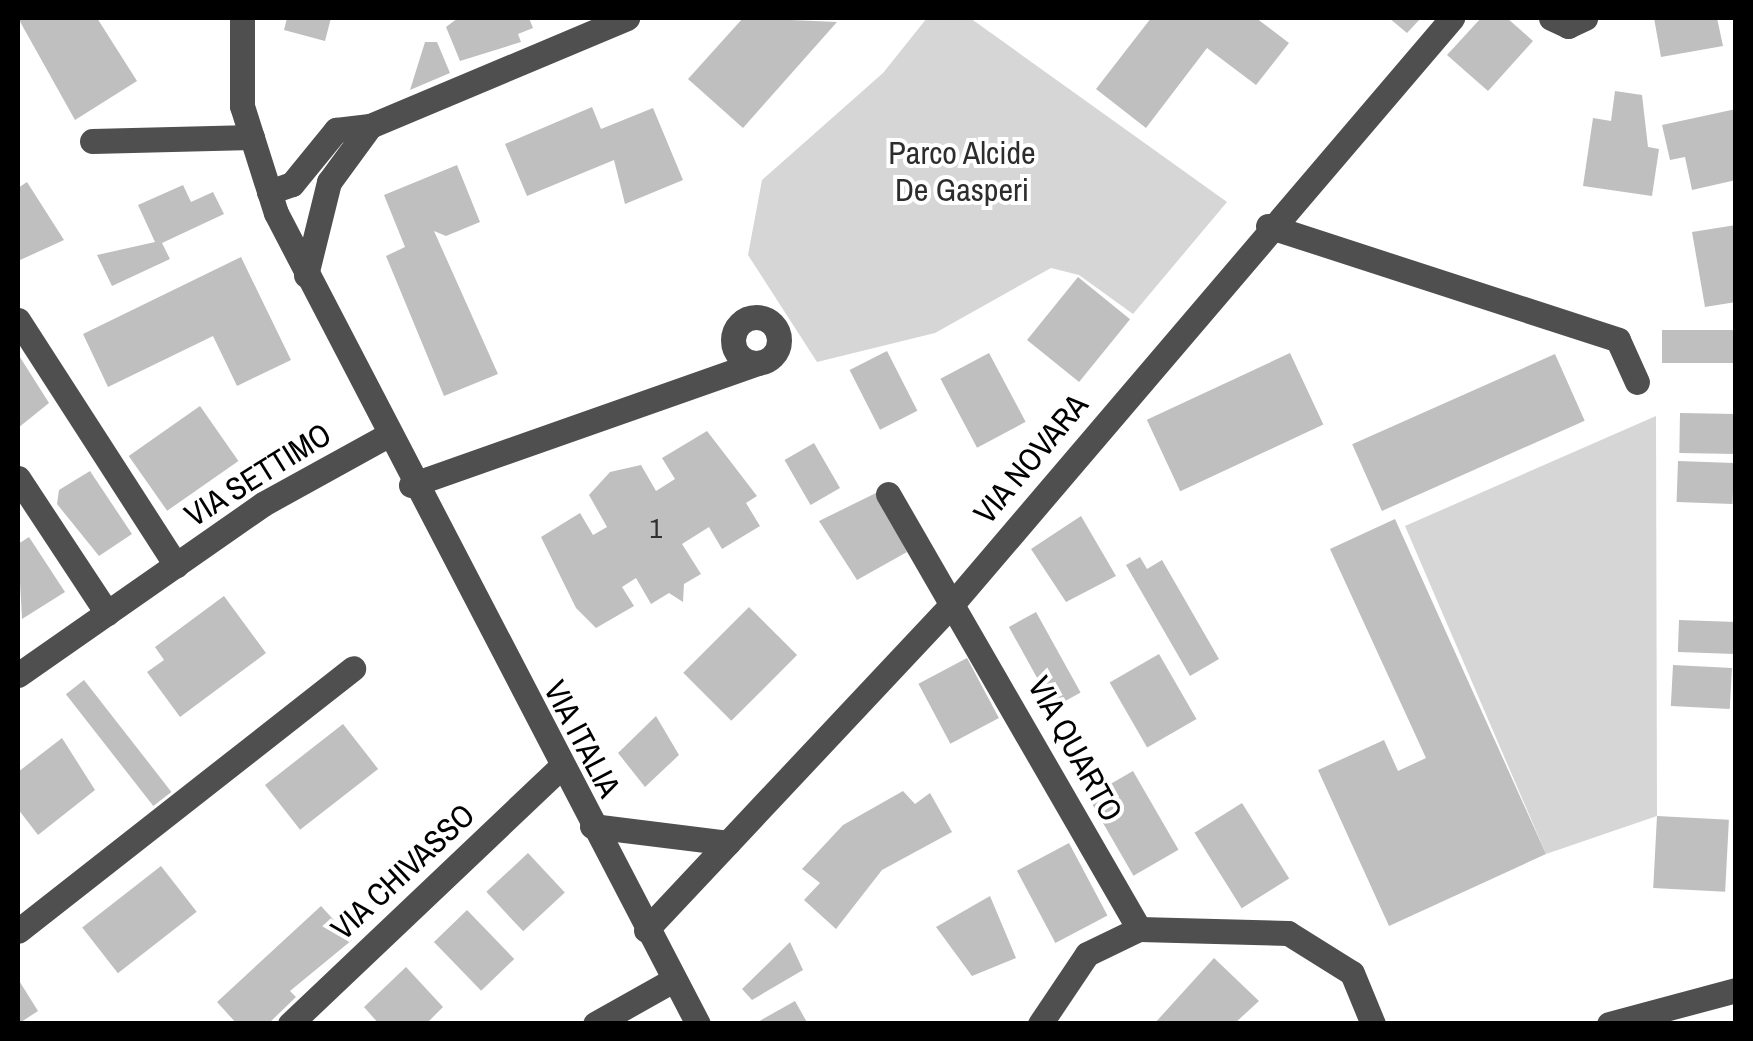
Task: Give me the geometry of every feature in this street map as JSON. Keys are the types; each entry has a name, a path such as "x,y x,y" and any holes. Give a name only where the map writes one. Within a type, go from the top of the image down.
{"street":[{"name":"VIA SETTIMO","path":"18,675 176,564 386,436 269,192 252,137 240,75 242,18"},
{"path":"269,192 296,180 336,130 370,126 627,18"},
{"name":"VIA NOVARA","path":"646,930 954,602 1268,226 1452,18"},
{"path":"1551,18 1568,26 1585,18"},
{"path":"306,275 329,182 370,126"},
{"path":"92,141 252,137"},
{"path":"1268,226 1618,340 1638,382"},
{"path":"18,320 176,564"},
{"path":"411,485 757,363"},
{"name":"VIA ITALIA","path":"386,436 698,1024"},
{"path":"18,478 107,613"},
{"name":"VIA QUARTO","path":"888,494 954,602 1139,929"},
{"path":"18,931 353,668"},
{"name":"VIA CHIVASSO","path":"290,1024 560,768"},
{"path":"592,826 728,842"},
{"path":"1040,1024 1087,954 1139,929 1288,933 1352,973 1373,1024"},
{"path":"595,1024 674,980"},
{"path":"1609,1024 1736,990"}],"green space":[{"name":"Parco Alcide De Gasperi","path":"927,18 970,18 1227,202 1133,314 1079,275 1051,268 935,333 817,362 748,255 762,180 883,73"},
{"path":"1656,416 1657,816 1546,854 1405,526"}],"building":[{"path":"18,18 97,18 137,81 75,120"},
{"path":"287,18 331,18 325,41 284,30"},
{"path":"458,18 529,18 533,28 518,34 521,42 460,61 446,27"},
{"path":"743,18 837,22 743,128 688,79"},
{"path":"1151,18 1256,18 1289,43 1256,85 1207,48 1146,128 1096,89"},
{"path":"1389,18 1421,18 1407,33"},
{"path":"1481,18 1507,18 1533,41 1488,91 1447,55"},
{"path":"1654,18 1717,18 1723,46 1661,57"},
{"path":"425,42 437,42 450,73 410,90"},
{"path":"1615,91 1642,95 1648,147 1659,149 1652,196 1583,186 1593,118 1611,121"},
{"path":"592,107 601,129 653,108 683,180 625,204 614,160 527,196 505,144"},
{"path":"1736,109 1736,180 1692,190 1685,157 1670,160 1662,125"},
{"path":"457,165 480,222 446,236 434,231 498,374 444,396 386,256 405,247 384,195"},
{"path":"27,182 64,240 18,261 18,188"},
{"path":"183,185 191,202 213,192 224,214 162,243 170,259 112,286 97,255 155,242 138,205"},
{"path":"1736,225 1736,302 1705,307 1692,232"},
{"path":"241,257 291,360 237,386 213,336 108,387 83,334"},
{"path":"1078,277 1130,319 1079,382 1027,340"},
{"path":"1662,330 1736,330 1736,363 1662,363"},
{"path":"887,351 917,411 880,430 850,370"},
{"path":"989,353 1026,422 977,448 940,379"},
{"path":"1290,353 1323,425 1180,491 1147,420"},
{"path":"18,354 49,403 18,428"},
{"path":"1555,354 1585,421 1382,511 1352,444"},
{"path":"200,406 238,461 167,511 129,456"},
{"path":"1680,413 1736,414 1735,454 1679,453"},
{"path":"707,431 757,496 746,503 760,526 722,549 709,527 682,544 701,574 684,584 683,602 669,593 651,604 636,578 622,587 634,606 596,628 576,608 541,537 580,513 593,535 607,527 589,495 610,472 641,465 656,491 675,479 662,458"},
{"path":"814,443 840,488 811,505 785,460"},
{"path":"1678,461 1734,463 1733,504 1677,502"},
{"path":"90,471 132,534 99,556 57,504 59,490"},
{"path":"878,492 907,552 857,580 819,521"},
{"path":"1081,516 1116,576 1066,602 1031,549"},
{"path":"1395,519 1546,854 1389,926 1318,770 1384,740 1398,771 1426,758 1330,549"},
{"path":"29,537 65,592 22,619 18,544"},
{"path":"1140,557 1147,569 1162,560 1219,659 1190,676 1126,565"},
{"path":"224,596 266,653 180,717 147,672 164,660 155,647"},
{"path":"749,607 797,655 731,721 683,673"},
{"path":"1036,612 1081,692 1053,707 1009,627"},
{"path":"1679,620 1736,622 1735,654 1678,652"},
{"path":"1159,654 1196,719 1147,747 1110,682"},
{"path":"967,658 999,718 950,744 918,684"},
{"path":"1673,665 1732,668 1730,709 1671,706"},
{"path":"84,680 171,792 153,806 66,694"},
{"path":"656,716 679,755 645,787 618,753"},
{"path":"343,724 378,769 300,830 265,785"},
{"path":"62,738 95,790 38,835 18,809 18,772"},
{"path":"1133,771 1178,850 1133,876 1088,797"},
{"path":"903,791 915,804 930,793 952,832 882,870 836,929 804,900 820,883 802,869 843,825"},
{"path":"1242,803 1289,878 1242,908 1195,833"},
{"path":"1657,816 1729,820 1725,892 1653,888"},
{"path":"1069,843 1107,915 1055,943 1017,871"},
{"path":"528,853 565,892 523,931 486,892"},
{"path":"161,866 197,912 118,973 82,928"},
{"path":"990,896 1016,958 972,976 936,927"},
{"path":"321,906 352,940 290,991 296,997 268,1024 237,1024 217,1002"},
{"path":"467,910 514,959 481,991 434,942"},
{"path":"790,942 803,970 752,1000 742,989"},
{"path":"1214,958 1259,1001 1234,1024 1154,1024"},
{"path":"406,967 443,1007 426,1024 379,1024 364,1007"},
{"path":"18,979 38,1011 18,1024"},
{"path":"795,1001 808,1024 754,1024"}]}
